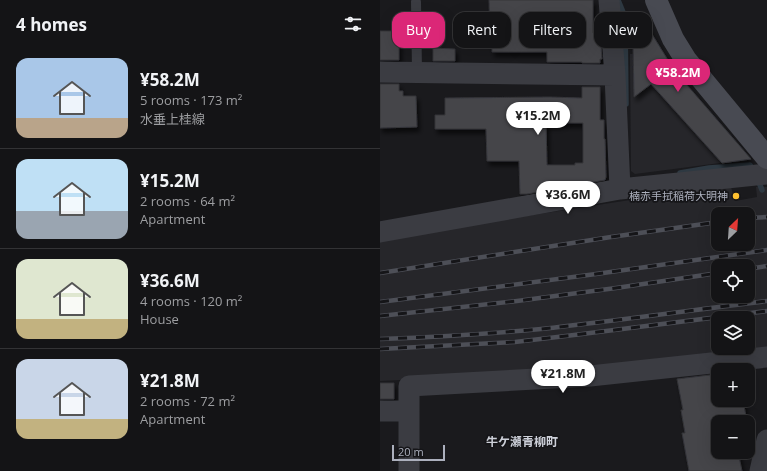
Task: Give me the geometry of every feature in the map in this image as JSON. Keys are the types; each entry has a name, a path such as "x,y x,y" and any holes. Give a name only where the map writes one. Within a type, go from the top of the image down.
{"main road":[{"path":"656,0 673,39 686,60 763,171"}],"street":[{"path":"610,0 620,189"},
{"path":"380,72 615,75"},
{"path":"380,232 620,189 763,171"},
{"path":"409,471 409,386 590,376 767,357"},
{"path":"380,411 409,411"},
{"path":"760,471 767,440"}],"lane":[{"path":"416,2 417,72"}],"shaded area":[{"path":"630,54 663,54 669,65 752,160 635,174 631,171"},
{"path":"731,187 735,201 757,197 756,187 767,187 767,349 755,350 755,311 711,311 711,355 570,369 380,381 380,241 506,219 656,196"}],"building":[{"path":"489,0 593,0 594,48 601,48 602,59 600,59 600,63 547,62 547,52 492,52 492,48 511,48 511,12 489,12"},
{"path":"380,31 392,31 392,48 399,48 399,60 380,60"},
{"path":"652,34 674,70 751,159 722,163 651,84 634,97 633,48 652,48"},
{"path":"433,48 455,49 455,61 433,61"},
{"path":"380,84 399,84 399,91 403,91 403,96 416,96 417,127 380,128"},
{"path":"582,87 600,87 600,120 604,120 605,180 520,194 519,161 487,161 486,129 435,129 435,115 445,115 445,98 582,98","holes":["546,123 583,123 583,163 575,163 575,165 547,165"]},
{"path":"710,375 711,407 744,407 746,415 711,415 711,459 739,459 742,471 689,471 682,433 685,433 681,410 683,410 677,379"},
{"path":"380,383 394,383 394,399 380,399"}],"waterway":[{"path":"618,0 625,17 626,104"},
{"path":"680,173 709,168 750,165 753,171"},
{"path":"758,180 762,190"}],"railway":[{"path":"755,218 767,217"},
{"path":"380,273 711,223"},
{"path":"380,302 767,250"},
{"path":"755,268 767,266"},
{"path":"380,316 517,301 711,274"},
{"path":"380,339 541,329 767,301"},
{"path":"380,349 515,342 767,311"}],"place":[{"name":"楠赤手拭稲荷大明神","path":"736,196"}],"district":[{"name":"牛ケ瀬青柳町","path":"522,442"}]}
